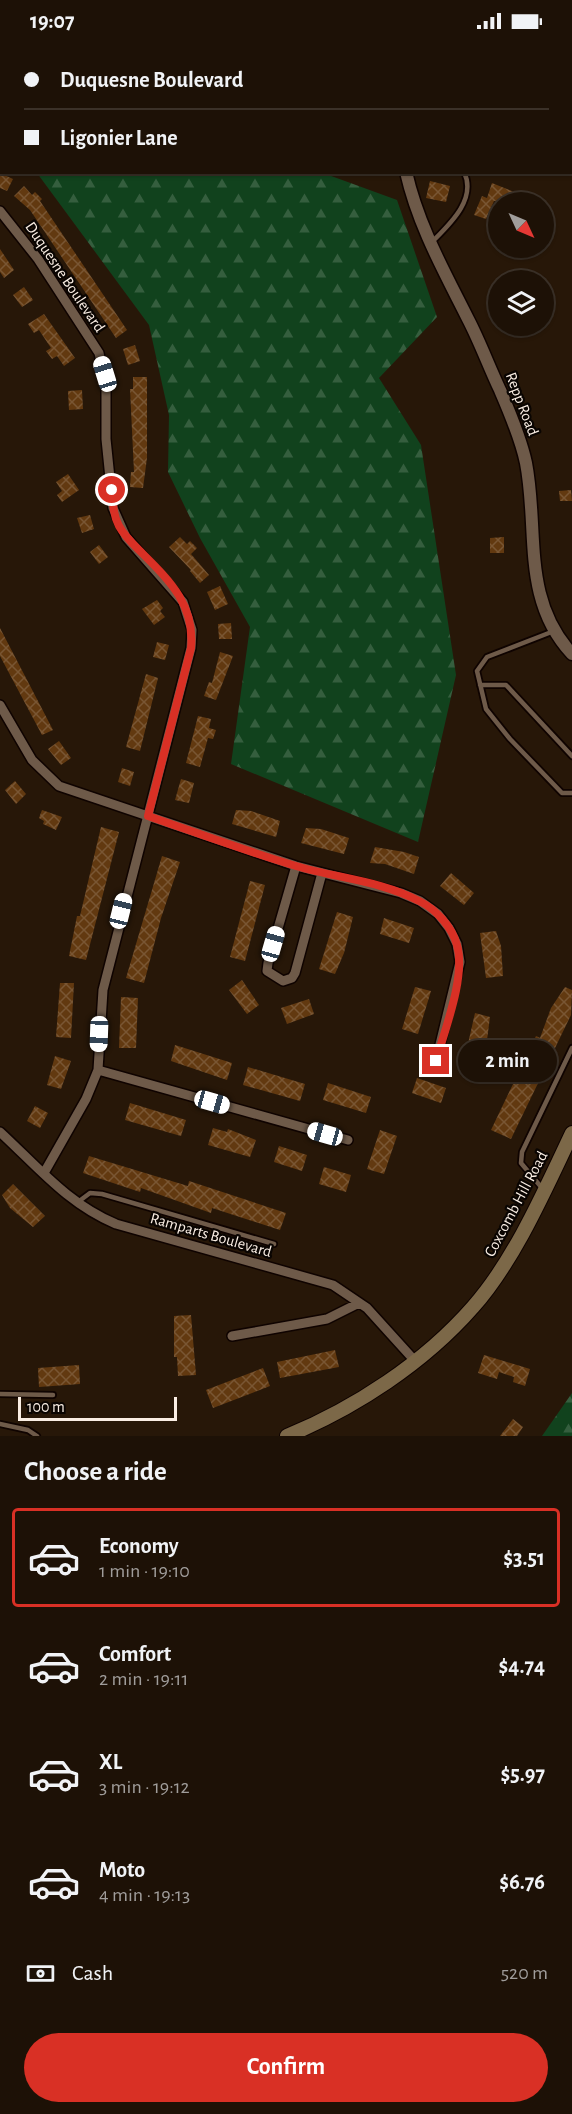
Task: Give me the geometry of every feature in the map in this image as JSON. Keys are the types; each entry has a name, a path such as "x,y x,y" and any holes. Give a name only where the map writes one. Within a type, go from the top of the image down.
{"main road":[{"name":"Coxcomb Hill Road","path":"287,1436 357,1401 415,1361 473,1308 521,1236 572,1133"}],"street":[{"name":"Repp Road","path":"407,174 418,218 497,384 526,463 539,593 554,631 572,654"},
{"name":"Duquesne Boulevard","path":"0,211 38,259 99,353 105,374 106,439 113,508 118,525 126,537 176,591 183,602 192,630 191,648 103,990 98,1070 86,1099 44,1173"},
{"path":"0,705 32,760 59,786 296,866 402,893 420,901 449,928 457,944 460,962 436,1061"},
{"path":"296,866 267,971 283,981 292,978 295,973 322,873"},
{"path":"98,1070 348,1140"},
{"name":"Ramparts Boulevard","path":"0,1132 76,1204 116,1224 333,1285 359,1303 415,1361"},
{"path":"232,1336 327,1318 359,1303"}],"lane":[{"path":"431,244 456,215 465,200 467,179 465,174"},
{"path":"554,631 487,657 477,670 486,709 510,739 562,793 572,793"},
{"path":"480,685 506,685 572,756"},
{"path":"544,1190 525,1170 521,1163 522,1152 572,1048"},
{"path":"76,1204 82,1196 90,1193 102,1194 274,1244"},
{"path":"0,1394 53,1395"},
{"path":"0,1424 28,1430 37,1436"}],"green space":[{"path":"38,174 326,174 397,200 437,317 379,378 421,445 456,675 418,842 231,764 250,627 200,538 168,472 169,415 149,325"},
{"path":"572,1393 572,1436 542,1436"}],"building":[{"path":"0,174 13,179 7,191 0,188"},
{"path":"430,181 450,186 446,202 426,198"},
{"path":"492,183 514,192 489,192"},
{"path":"24,186 32,195 35,192 42,199 40,201 127,330 116,338 30,210 14,196"},
{"path":"488,195 486,219 474,215 482,196 487,198"},
{"path":"0,249 14,270 4,278 0,272"},
{"path":"24,287 33,300 22,307 13,295"},
{"path":"44,314 75,358 64,366 57,356 52,359 46,351 51,348 39,330 34,333 28,324"},
{"path":"135,345 140,361 128,365 123,349"},
{"path":"133,377 147,377 147,458 143,488 130,487 131,472 134,472 130,389 133,389"},
{"path":"82,390 83,409 69,410 68,391"},
{"path":"68,474 79,490 62,502 57,495 62,491 56,482"},
{"path":"571,490 572,501 560,501 559,491"},
{"path":"90,515 94,529 82,533 77,518"},
{"path":"180,537 187,544 190,541 197,548 191,554 209,575 200,583 169,547"},
{"path":"504,537 504,553 490,553 490,538"},
{"path":"99,545 108,557 99,564 90,552"},
{"path":"220,586 228,604 215,610 207,592"},
{"path":"157,600 163,608 160,611 165,617 154,625 142,609"},
{"path":"231,623 232,639 219,639 218,624"},
{"path":"0,628 53,730 42,735 0,656"},
{"path":"157,642 169,645 165,660 153,657"},
{"path":"220,652 233,656 216,700 204,696 209,682 212,683"},
{"path":"146,674 158,678 140,751 126,747"},
{"path":"198,716 211,719 209,728 216,730 213,739 208,738 200,767 186,763"},
{"path":"59,741 71,758 61,765 48,749"},
{"path":"122,768 134,772 130,786 118,782"},
{"path":"181,779 194,783 189,803 175,800"},
{"path":"15,781 26,794 16,804 5,790"},
{"path":"42,810 62,817 56,830 43,824 44,821 39,818"},
{"path":"236,810 251,811 280,821 276,837 232,824"},
{"path":"101,827 119,832 86,960 69,956 77,916 80,916"},
{"path":"306,828 321,829 349,838 344,854 301,843"},
{"path":"375,847 419,857 414,874 385,864 370,863"},
{"path":"162,856 180,862 161,918 144,983 126,978"},
{"path":"451,873 474,893 464,905 440,886"},
{"path":"250,881 265,885 245,961 230,957"},
{"path":"337,912 353,917 344,953 335,974 319,969"},
{"path":"384,918 414,928 409,943 380,934"},
{"path":"496,931 501,946 503,976 486,978 480,933"},
{"path":"242,980 259,1005 247,1014 229,990"},
{"path":"60,983 74,983 71,1038 56,1037"},
{"path":"415,987 431,991 418,1034 402,1029"},
{"path":"565,987 572,990 571,1015 511,1139 491,1130 536,1036 540,1038 551,1008"},
{"path":"121,997 138,998 136,1048 119,1048"},
{"path":"309,999 314,1014 287,1024 281,1008"},
{"path":"475,1013 490,1017 487,1040 479,1060 465,1057"},
{"path":"175,1045 232,1063 227,1080 171,1061"},
{"path":"55,1056 71,1061 61,1089 47,1085"},
{"path":"248,1067 305,1084 300,1101 243,1085"},
{"path":"417,1078 446,1088 441,1103 412,1093"},
{"path":"328,1083 371,1097 366,1113 323,1100"},
{"path":"130,1103 186,1120 181,1136 125,1120"},
{"path":"35,1106 48,1113 40,1128 27,1121"},
{"path":"213,1128 227,1132 228,1129 256,1140 250,1157 208,1145"},
{"path":"380,1130 397,1136 384,1174 367,1169"},
{"path":"279,1146 307,1155 302,1171 274,1162"},
{"path":"89,1156 188,1186 189,1181 286,1213 280,1230 212,1208 211,1213 141,1188 140,1192 83,1173"},
{"path":"324,1167 351,1175 346,1192 319,1184"},
{"path":"13,1184 45,1216 33,1227 10,1208 2,1195"},
{"path":"191,1315 196,1375 178,1376 177,1357 174,1357 174,1316"},
{"path":"335,1350 339,1367 280,1378 277,1362"},
{"path":"484,1355 530,1369 525,1386 513,1382 514,1377 499,1372 497,1379 478,1373"},
{"path":"79,1365 80,1384 39,1387 38,1368"},
{"path":"263,1368 270,1386 213,1408 206,1390"},
{"path":"513,1419 523,1427 517,1436 500,1436"}],"route":[{"path":"112,490 113,508 118,525 126,537 176,591 189,616 192,630 191,648 148,816 296,866 402,893 420,901 438,914 449,928 457,944 460,962 436,1061"}]}
